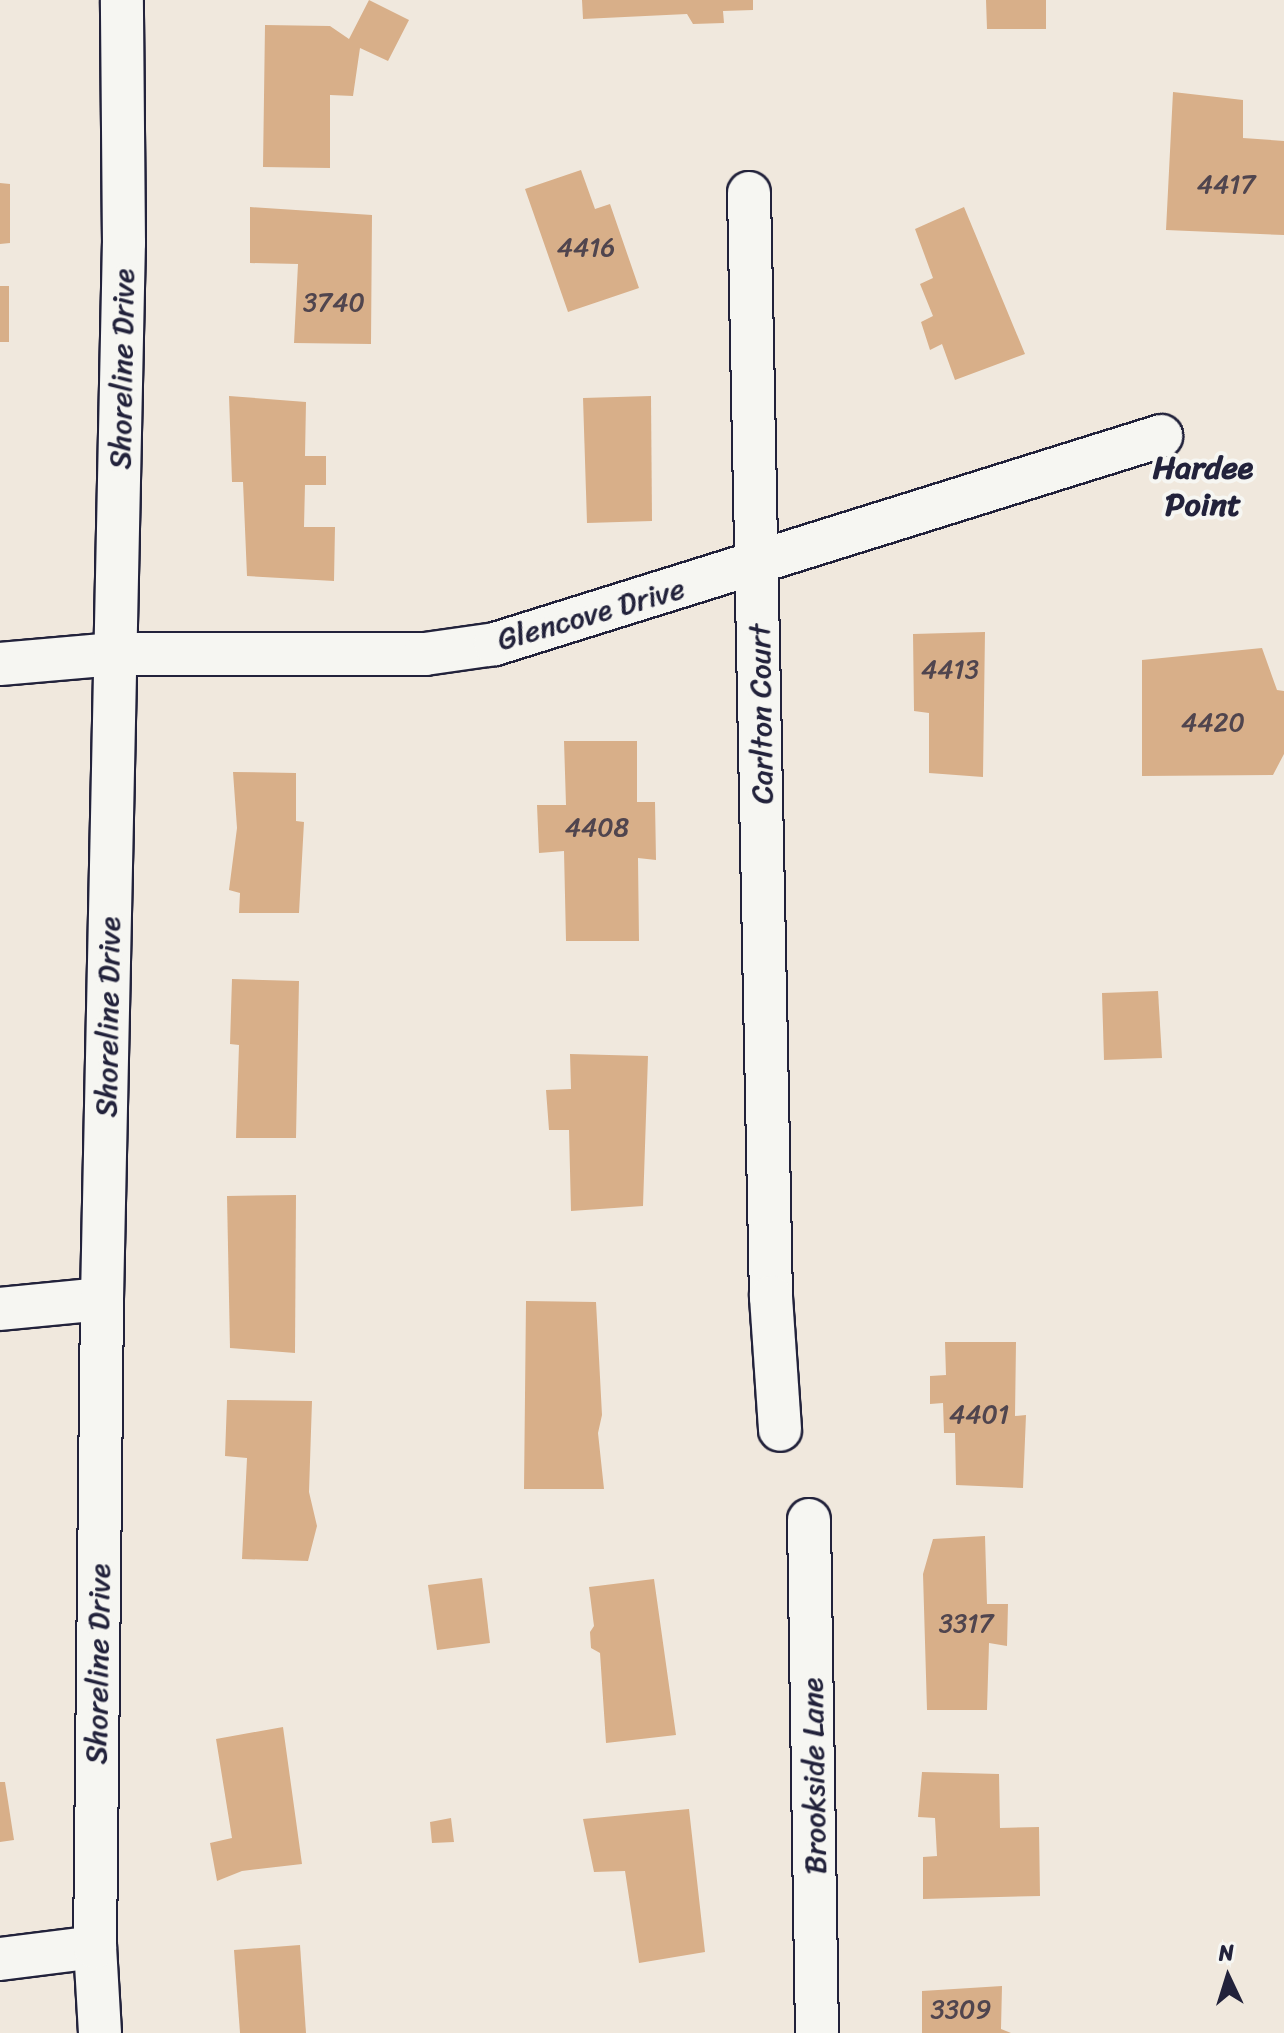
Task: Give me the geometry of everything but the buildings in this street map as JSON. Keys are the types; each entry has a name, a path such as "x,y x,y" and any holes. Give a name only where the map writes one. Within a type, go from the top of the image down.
{"street":[{"name":"Shoreline Drive","path":"100,2033 95,1947 102,1299 124,243 122,0"},
{"name":"Carlton Court","path":"749,193 770,1234 780,1430"},
{"name":"Glencove Drive","path":"0,664 115,654 425,654 545,630 1161,436"},
{"path":"0,1309 102,1299"},
{"name":"Brookside Lane","path":"809,1520 817,2033"},
{"path":"0,1959 95,1947"}],"district":[{"name":"Hardee Point","path":"1203,488"}]}
